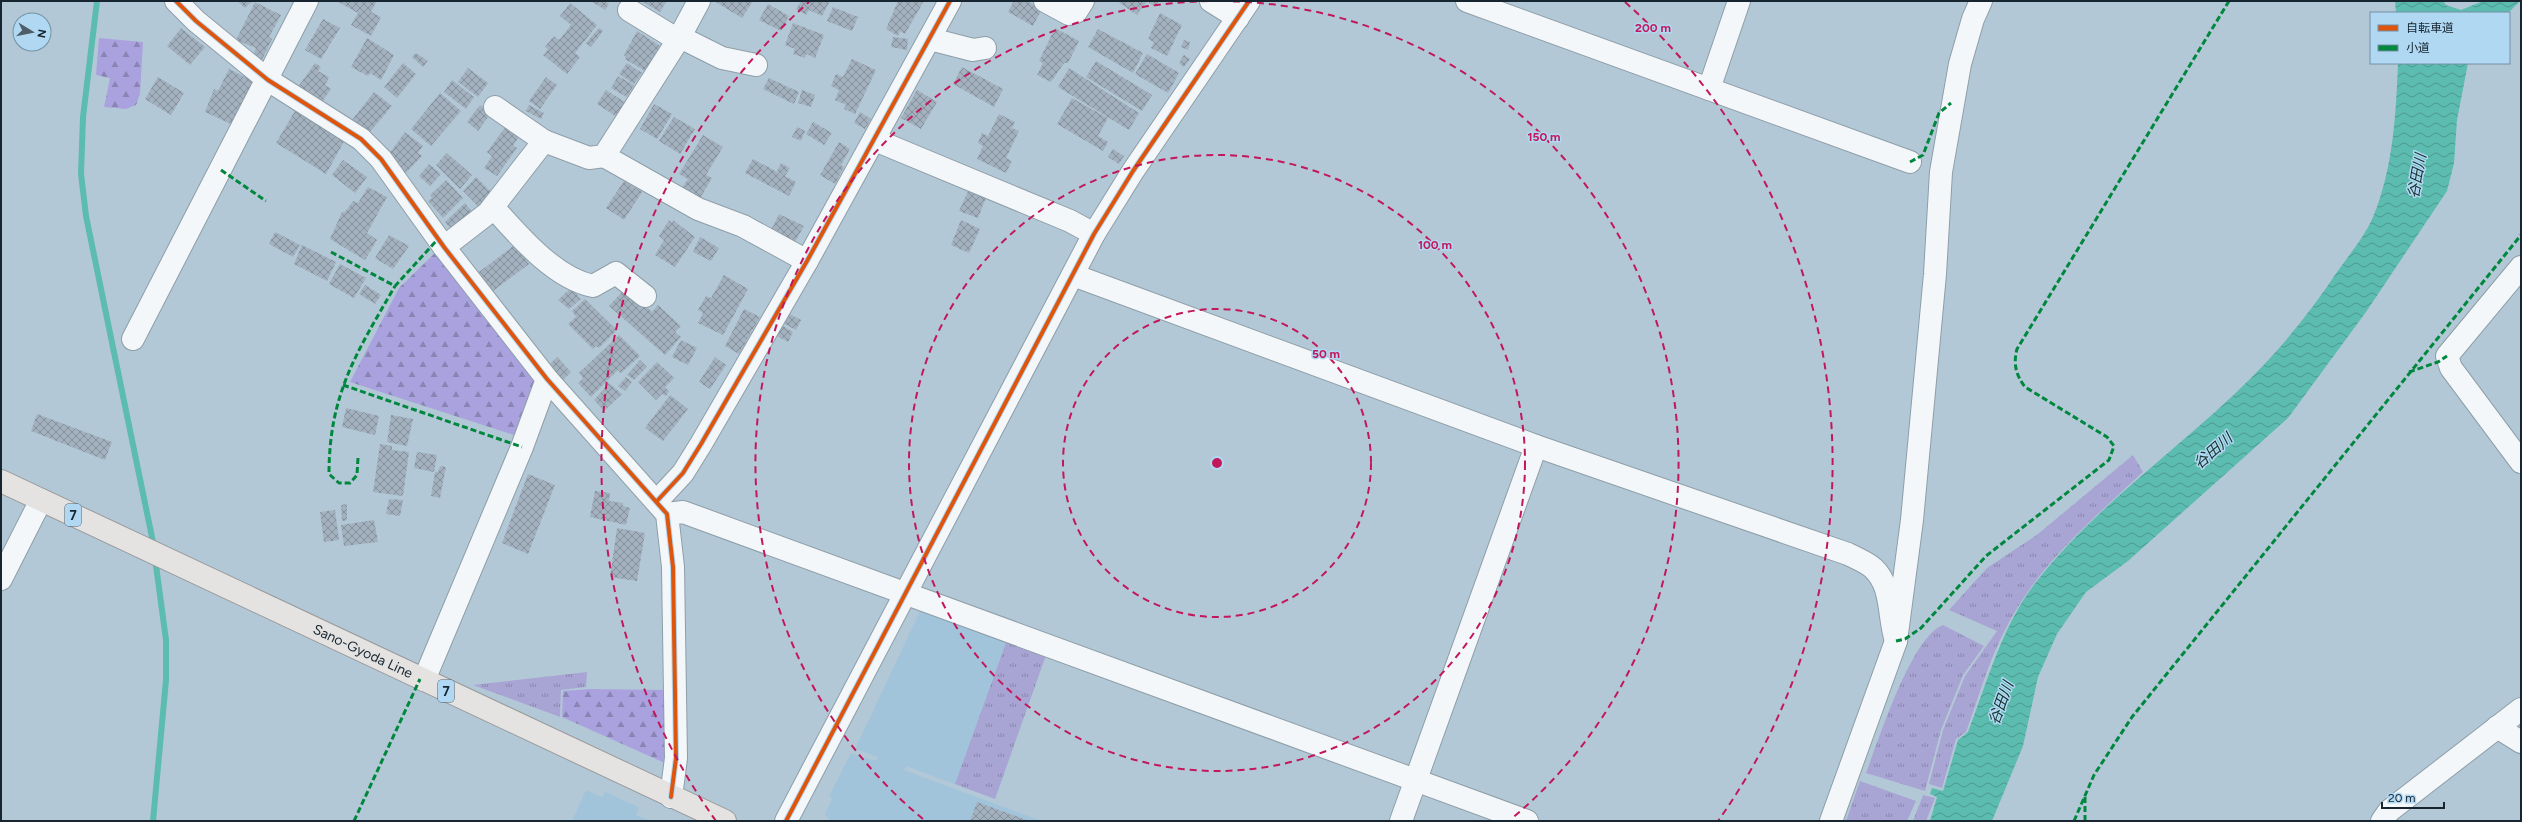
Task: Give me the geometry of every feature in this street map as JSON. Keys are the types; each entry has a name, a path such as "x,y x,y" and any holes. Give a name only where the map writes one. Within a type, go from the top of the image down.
{"main road":[{"name":"Sano-Gyoda Line","path":"1,481 671,797 725,821"}],"street":[{"path":"176,1 196,21 268,80 361,139 381,159 444,247 547,379 662,508 673,568 676,758 671,797"},
{"path":"133,339 268,80 307,1"},
{"path":"604,156 679,38 699,1"},
{"path":"662,508 807,262 950,1"},
{"path":"1045,1 1076,7 1089,24"},
{"path":"786,821 1094,234 1137,165 1244,10 1211,1"},
{"path":"1467,1 1910,162"},
{"path":"1709,89 1739,1"},
{"path":"1831,821 1896,641 1912,512 1935,274 1941,172 1960,64 1973,19 1981,1"},
{"path":"629,10 679,38 722,58 756,65"},
{"path":"930,39 974,50 985,48"},
{"path":"495,107 544,141 589,158 604,156 698,209 743,226 807,262"},
{"path":"875,140 1070,221 1094,234"},
{"path":"444,247 493,207 544,141"},
{"path":"493,207 527,246 578,283 593,286 600,284 616,273 645,296"},
{"path":"2521,266 2447,356 2451,368 2521,462"},
{"path":"1073,275 1536,446 1848,554 1873,568 1887,590 1891,626 1896,641"},
{"path":"424,680 522,447 547,379"},
{"path":"1401,821 1536,446"},
{"path":"1,579 41,500"},
{"path":"662,508 683,512 1527,821"},
{"path":"2382,821 2389,811 2521,709"},
{"path":"2498,727 2521,742"}],"shaded area":[{"path":"921,609 1046,655 995,799 906,766 904,770 1042,821 830,821 825,814 832,799 829,796 851,753 876,761 878,757 855,749"},
{"path":"586,790 602,797 605,792 639,807 636,815 651,821 572,821"}],"green space":[{"path":"99,38 143,42 140,94 136,105 126,109 104,107 110,78 96,75"},
{"path":"438,250 539,381 517,436 350,382 399,288"},
{"path":"2133,455 2143,472 2084,527 2066,546 2032,586 2017,608 1993,656 1966,732 1956,739 1942,788 1929,784 1943,730 1965,676 1997,631 1949,610 1987,568 2038,534"},
{"path":"1943,625 1984,646 1963,675 1941,730 1925,791 1866,773 1897,691 1908,668 1919,649 1931,633"},
{"path":"1007,640 1046,655 995,799 955,784"},
{"path":"587,672 586,687 561,690 560,717 473,685"},
{"path":"590,689 667,690 667,764 562,717 563,691"},
{"path":"1860,781 1916,801 1907,821 1846,821"},
{"path":"1923,795 1935,798 1926,821 1913,821"}],"water":[{"path":"2395,1 2443,1 2446,5 2461,10 2483,1 2520,1 2509,12 2396,12"},
{"name":"谷田川","path":"2398,64 2468,64 2457,120 2454,163 2447,191 2366,312 2288,418 2128,561 2086,592 2057,634 2038,677 2023,746 1992,821 1930,821 1937,797 1930,794 1932,788 1943,791 1958,740 1968,732 2003,638 2033,586 2057,557 2110,504 2224,404 2263,366 2318,300 2366,231 2380,199 2385,180 2392,141"}],"building":[{"path":"237,1 252,1 245,8"},
{"path":"336,1 377,1 371,12 381,17 371,36 351,25 358,13"},
{"path":"591,1 605,1 609,4 605,10"},
{"path":"641,1 667,1 660,12"},
{"path":"714,1 753,1 742,18"},
{"path":"801,1 830,1 822,16 809,10 806,15 796,9"},
{"path":"898,1 924,1 905,34 900,31 898,36 886,29"},
{"path":"1014,1 1027,1 1042,9 1033,26 1008,12"},
{"path":"1117,1 1147,1 1137,15"},
{"path":"1147,1 1159,1 1155,7"},
{"path":"255,2 281,15 269,37 272,39 261,62 252,57 256,48 236,40"},
{"path":"570,3 597,25 575,53 580,57 567,74 543,55 548,49 545,47 554,36 559,40 571,25 560,16"},
{"path":"768,4 789,16 781,31 759,20"},
{"path":"833,7 858,17 852,31 827,21"},
{"path":"1160,13 1182,25 1167,56 1151,48 1154,42 1148,39"},
{"path":"323,19 340,28 321,59 305,50"},
{"path":"793,23 824,35 815,58 806,54 805,58 793,54 795,49 785,45"},
{"path":"181,28 205,47 190,65 167,46"},
{"path":"599,28 603,31 591,47 586,43"},
{"path":"1055,28 1079,41 1068,63 1064,63 1051,82 1037,75 1043,63 1039,61"},
{"path":"1098,29 1143,53 1133,73 1088,47"},
{"path":"637,31 660,46 645,71 625,59 626,57 624,55"},
{"path":"893,37 908,39 907,50 891,47"},
{"path":"367,38 394,55 381,80 370,73 368,76 351,67"},
{"path":"1184,40 1190,42 1188,50 1181,47"},
{"path":"416,53 428,61 423,67 412,57"},
{"path":"1147,54 1179,73 1168,93 1135,74"},
{"path":"1184,55 1190,59 1184,67 1179,63"},
{"path":"852,59 876,70 855,114 844,109 846,105 835,100 839,90 831,86 836,74 843,77"},
{"path":"1096,61 1152,95 1142,111 1086,77"},
{"path":"315,63 321,67 318,71 329,77 325,85 331,89 322,102 298,87"},
{"path":"403,63 416,74 397,98 384,87"},
{"path":"627,63 642,73 634,84 619,74"},
{"path":"962,67 1003,89 994,107 953,84"},
{"path":"468,68 488,83 478,97 458,82"},
{"path":"1069,68 1139,113 1129,130 1058,87"},
{"path":"229,69 253,81 231,124 205,112 214,89 218,91"},
{"path":"618,76 634,85 627,97 611,88"},
{"path":"158,77 184,93 171,115 145,99"},
{"path":"546,77 557,85 540,109 529,101"},
{"path":"769,78 799,92 794,104 763,89"},
{"path":"452,80 474,97 466,109 444,92"},
{"path":"606,90 626,103 617,117 597,104"},
{"path":"802,90 815,95 811,107 798,103"},
{"path":"917,90 937,102 921,129 901,118"},
{"path":"374,92 392,106 369,133 352,120"},
{"path":"440,93 461,111 431,146 411,129"},
{"path":"1072,98 1108,118 1098,136 1108,142 1103,151 1057,124"},
{"path":"654,104 672,114 657,139 640,129"},
{"path":"480,105 491,113 478,131 467,122"},
{"path":"529,105 544,113 541,119 526,111"},
{"path":"296,109 346,138 326,174 276,143"},
{"path":"860,112 871,119 865,129 854,123"},
{"path":"999,114 1015,122 1012,128 1019,131 1006,158 1012,161 1006,173 977,159 983,146 978,143 982,133 988,136"},
{"path":"674,117 695,129 680,154 659,141"},
{"path":"813,122 832,133 824,145 806,134"},
{"path":"506,126 519,136 513,146 517,148 497,176 484,168 492,156 487,152"},
{"path":"797,127 805,131 801,141 792,137"},
{"path":"405,132 423,146 418,153 422,156 404,175 389,154"},
{"path":"703,135 723,147 706,175 712,178 699,200 681,189 688,179 679,174"},
{"path":"839,142 850,149 841,165 844,167 835,184 820,175"},
{"path":"1113,149 1124,156 1119,164 1108,157"},
{"path":"447,153 472,175 460,189 436,165"},
{"path":"753,159 796,182 789,196 745,173"},
{"path":"343,160 367,177 355,193 332,175"},
{"path":"781,163 790,168 785,176 777,171"},
{"path":"429,164 441,174 430,186 419,176"},
{"path":"476,177 492,193 479,207 463,191"},
{"path":"446,180 463,198 443,218 428,201 432,198 430,195"},
{"path":"624,181 642,192 624,220 606,208"},
{"path":"368,187 387,197 367,233 377,240 365,260 330,239 342,212 345,212 353,201 358,203"},
{"path":"970,187 987,195 978,218 959,211"},
{"path":"465,203 473,213 454,232 445,222"},
{"path":"779,214 804,226 795,242 771,230"},
{"path":"669,220 672,223 673,220 695,237 675,267 655,255 664,240 659,236"},
{"path":"961,220 980,229 969,253 951,245"},
{"path":"275,232 300,245 293,257 269,244"},
{"path":"389,235 409,246 393,269 375,258"},
{"path":"700,237 719,248 711,261 693,252"},
{"path":"516,244 529,264 493,291 479,272"},
{"path":"302,245 336,262 327,281 294,264"},
{"path":"340,264 366,278 354,298 329,284"},
{"path":"724,275 748,289 723,335 698,323 703,313 698,310 706,296 711,298"},
{"path":"365,285 381,295 375,304 359,294"},
{"path":"571,288 581,299 569,309 558,300"},
{"path":"622,292 641,308 644,304 652,312 658,305 681,326 675,332 681,337 665,355 609,306"},
{"path":"585,299 617,330 599,348 596,346 593,349 568,324 576,317 572,311"},
{"path":"744,309 760,317 739,354 725,346"},
{"path":"786,312 801,320 796,330 781,322"},
{"path":"781,325 793,332 788,342 775,335"},
{"path":"619,335 640,356 621,373 618,370 591,397 578,383 583,378 579,373"},
{"path":"681,340 697,348 688,365 672,357"},
{"path":"557,357 571,372 561,382 547,367"},
{"path":"715,357 726,365 710,389 699,382"},
{"path":"640,360 647,367 634,380 627,375"},
{"path":"657,362 674,378 665,387 669,391 666,396 662,394 656,400 638,382"},
{"path":"626,377 632,382 625,391 618,386"},
{"path":"609,383 622,394 604,411 594,400"},
{"path":"670,395 688,409 663,441 645,428"},
{"path":"346,408 379,416 375,435 342,427"},
{"path":"37,414 112,442 105,460 31,431"},
{"path":"391,415 413,419 407,446 387,442"},
{"path":"380,444 392,446 392,450 409,452 403,496 373,492"},
{"path":"417,452 437,455 434,472 414,468"},
{"path":"440,466 446,467 440,498 431,496 435,472 438,472"},
{"path":"528,474 555,485 528,554 502,543"},
{"path":"595,491 610,493 609,501 623,503 623,506 630,508 626,525 590,517"},
{"path":"389,499 403,500 400,516 386,514"},
{"path":"347,504 347,520 342,521 341,505"},
{"path":"335,510 339,540 324,542 320,512"},
{"path":"374,520 378,542 344,546 341,525"},
{"path":"617,528 645,533 637,581 610,577"},
{"path":"977,802 1030,821 970,821"}],"waterway":[{"path":"97,1 83,117 81,174 86,216 154,547"},
{"path":"153,821 166,680 166,640 155,558"}],"marked path":[{"path":"1896,641 1905,639 1921,628 1986,556 2109,460 2114,446 2107,437 2025,387 2019,378 2016,369 2015,360 2017,349 2229,1"},
{"path":"1910,162 1923,155 1939,113 1951,103"},
{"path":"221,170 266,201"},
{"path":"2074,821 2094,775 2132,717 2521,235"},
{"path":"331,252 395,286 438,239"},
{"path":"358,458 357,475 350,483 339,483 329,474 330,446 334,420 340,397 357,353 395,286"},
{"path":"2409,372 2438,362 2447,356"},
{"path":"343,385 522,447"},
{"path":"354,821 420,679"},
{"path":"2085,797 2085,821"}],"cycle path":[{"path":"176,1 196,21 268,80 361,139 381,159 444,247 547,379 667,514 673,567 676,758 671,797"},
{"path":"657,501 683,473 701,444 807,261 950,1"},
{"path":"786,821 1094,234 1133,171 1249,1"}]}
